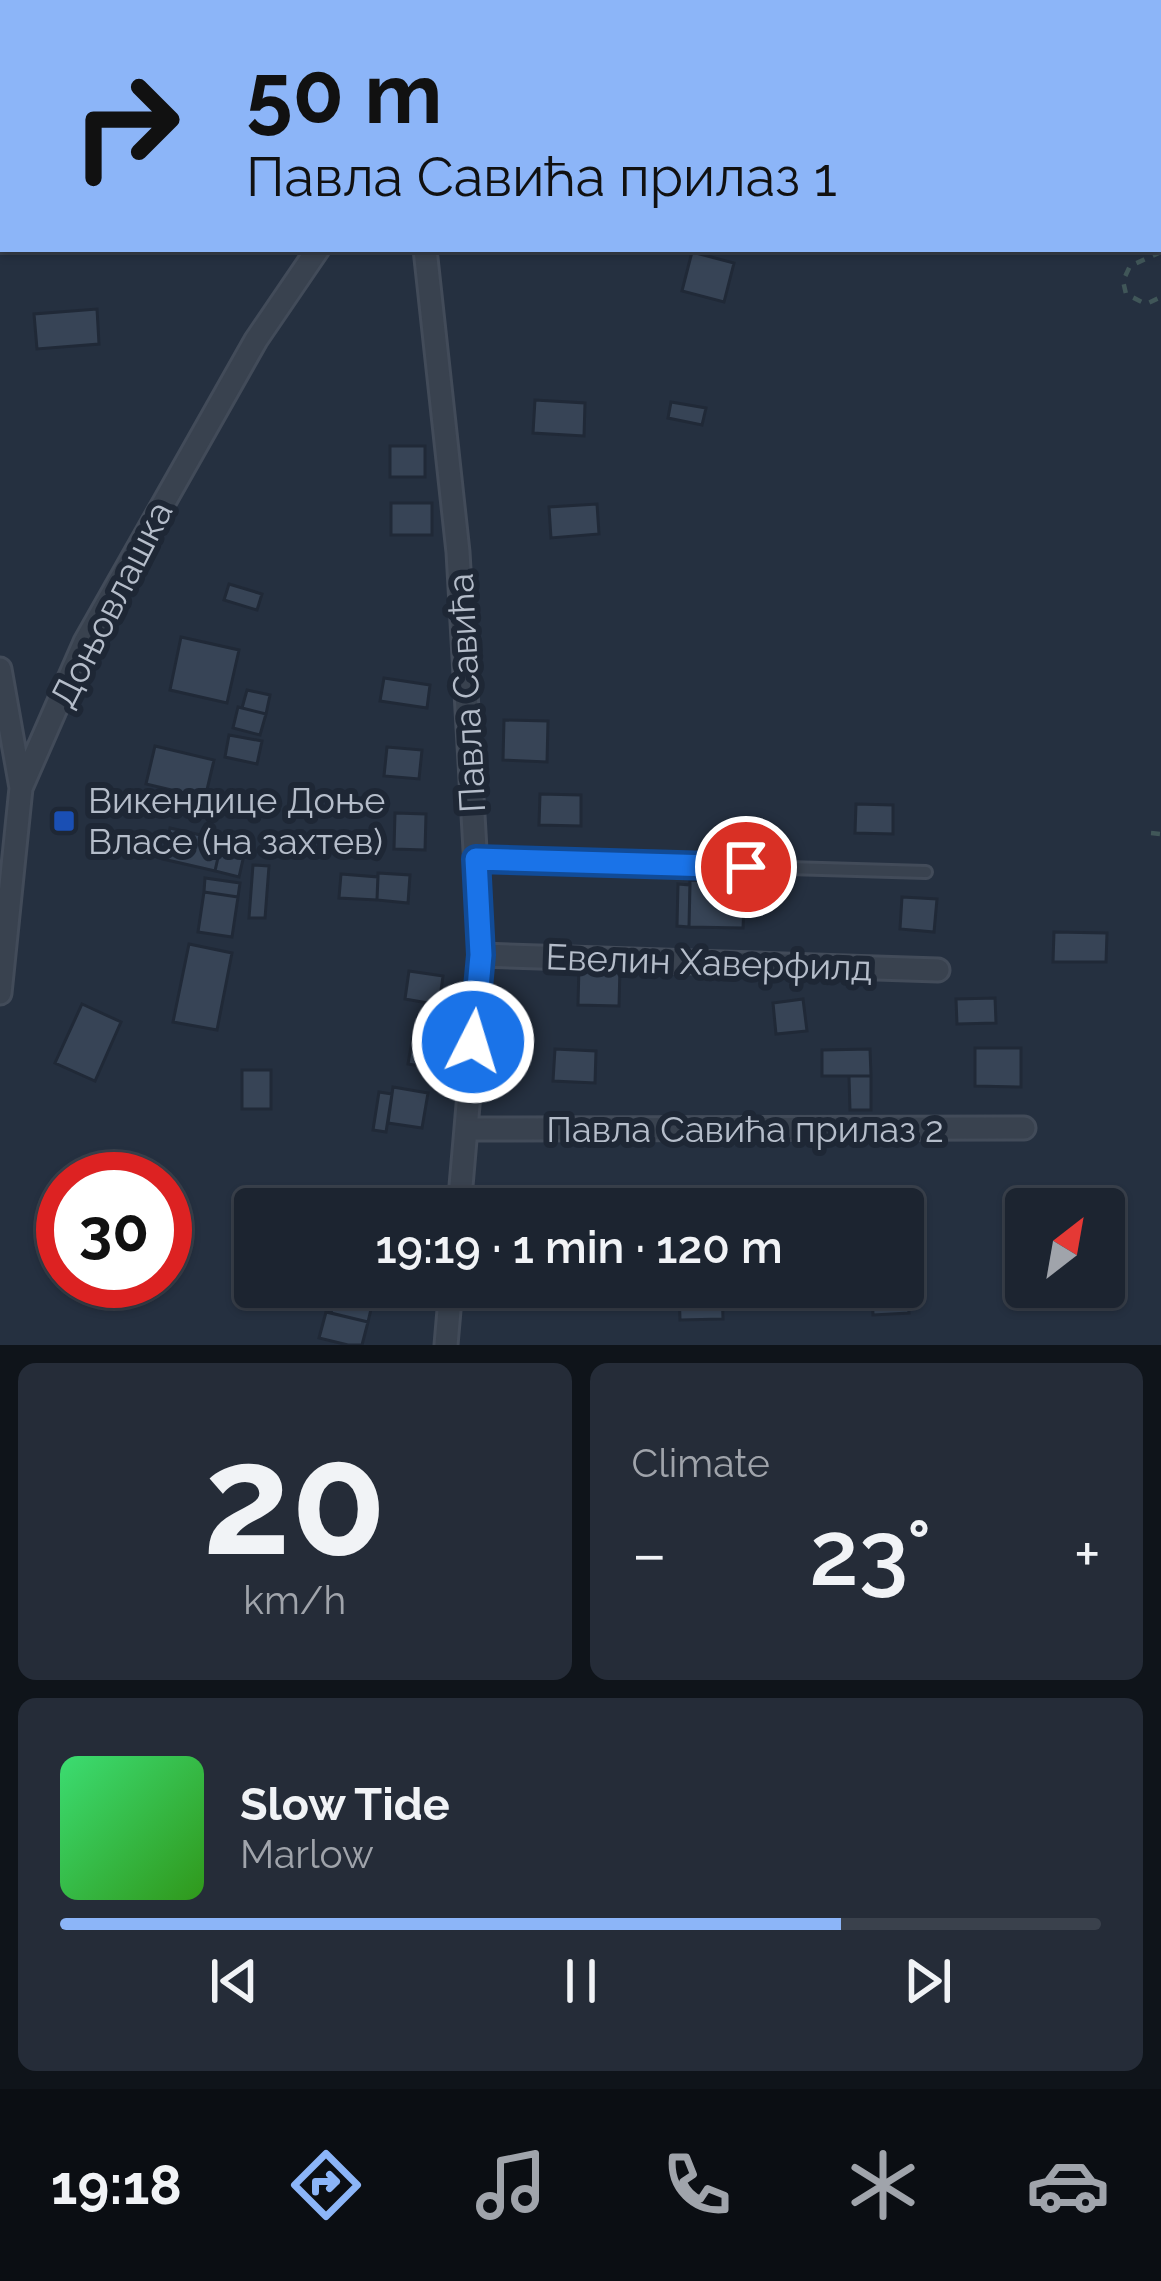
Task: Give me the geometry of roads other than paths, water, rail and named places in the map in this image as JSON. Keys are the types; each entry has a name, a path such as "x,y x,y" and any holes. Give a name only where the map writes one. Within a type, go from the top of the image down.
{"street":[{"name":"Доњовлашка","path":"0,993 21,788 85,642 256,340 316,252"},
{"name":"Павла Савића","path":"425,252 458,552 481,955 460,1188"},
{"path":"0,669 21,788"},
{"name":"Евелин Хаверфилд","path":"481,955 938,970"},
{"name":"Павла Савића прилаз 2","path":"466,1129 1024,1128"},
{"path":"446,1345 449,1308"}],"lane":[{"path":"476,859 926,872"}],"place":[{"name":"Викендице Доње Власе (на захтев)","path":"64,821"}]}
